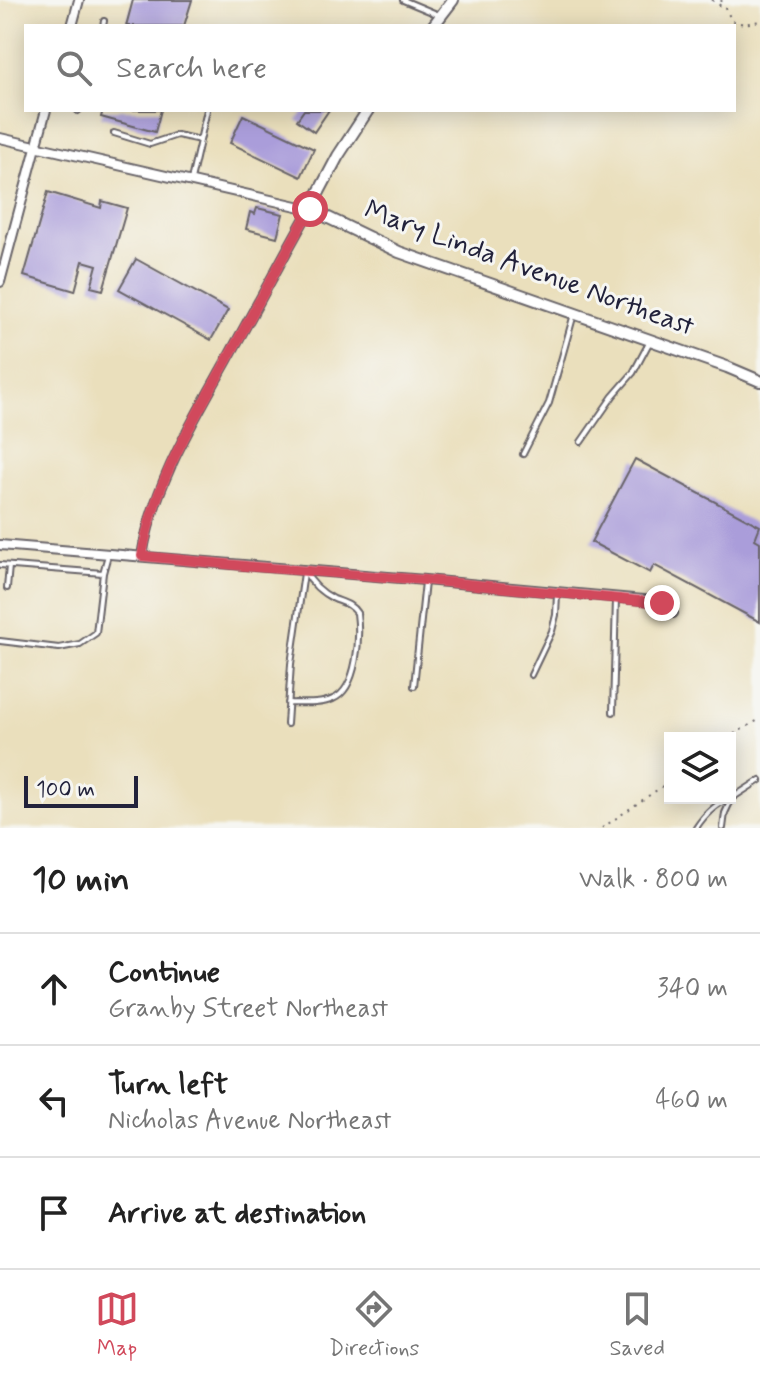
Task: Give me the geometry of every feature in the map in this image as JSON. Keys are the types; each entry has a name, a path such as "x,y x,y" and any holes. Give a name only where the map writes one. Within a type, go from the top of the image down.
{"street":[{"path":"73,24 79,0"},
{"path":"435,24 453,0"},
{"path":"0,282 45,112"},
{"path":"142,556 159,496 188,431 338,156 367,112"},
{"name":"Mary Linda Avenue Northeast","path":"0,138 310,209 399,252 760,381"},
{"path":"0,545 557,592 662,603 673,613"}],"lane":[{"path":"403,0 441,16"},
{"path":"191,183 207,112"},
{"path":"114,133 150,144 177,135 200,140"},
{"path":"523,454 549,403 574,314"},
{"path":"581,442 633,373 649,341"},
{"path":"0,641 59,648 80,644 96,633 103,573 109,553"},
{"path":"0,565 103,573"},
{"path":"7,588 9,566"},
{"path":"288,703 326,701 340,696 351,681 355,660 358,617 354,608 328,595 310,580 305,571"},
{"path":"287,724 291,664 305,571"},
{"path":"414,686 425,580"},
{"path":"531,675 552,631 557,592"},
{"path":"613,712 616,598"},
{"path":"736,795 760,780"},
{"path":"696,828 717,804"},
{"path":"723,828 729,804"}],"path":[{"path":"712,0 724,8"},
{"path":"721,0 729,18 738,24 760,21"},
{"path":"736,733 760,719"},
{"path":"602,828 664,785"}],"building":[{"path":"133,0 192,0 185,24 127,24"},
{"path":"102,112 160,112 155,132 101,117"},
{"path":"303,112 328,112 314,132 297,120"},
{"path":"243,115 314,149 301,177 230,143"},
{"path":"48,192 101,208 102,201 127,208 103,290 91,287 97,265 83,261 75,291 24,276"},
{"path":"257,208 283,214 277,237 246,229 250,212 255,214"},
{"path":"136,259 228,310 211,340 119,289"},
{"path":"635,459 760,526 755,539 760,542 760,622 654,565 650,573 591,542"}],"route":[{"path":"310,209 188,431 159,496 142,556 662,603"}]}
